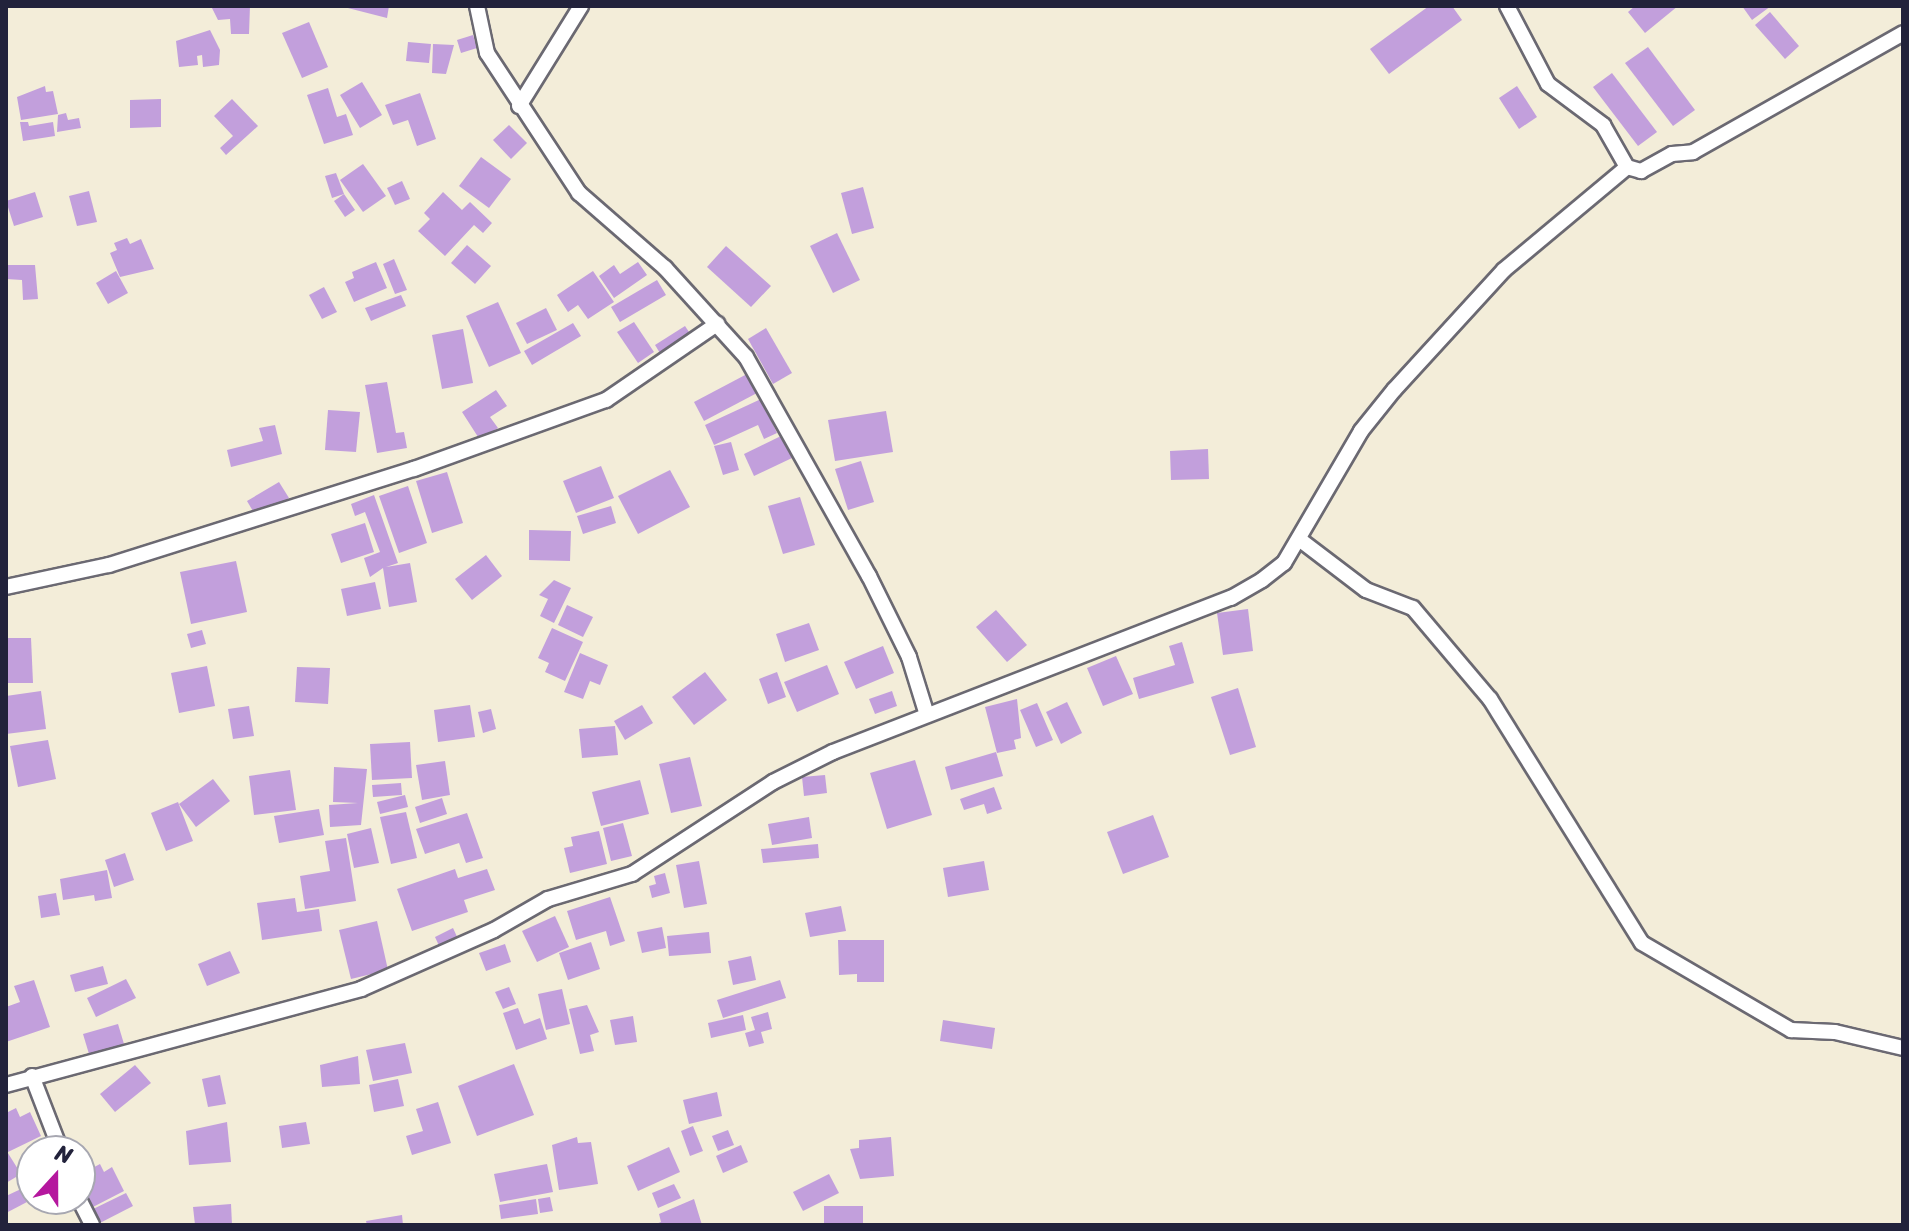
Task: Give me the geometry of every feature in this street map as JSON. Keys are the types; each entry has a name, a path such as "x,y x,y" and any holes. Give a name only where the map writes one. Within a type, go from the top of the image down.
{"street":[{"path":"477,6 487,53 579,193 656,260 746,357 787,423 862,562 909,657 926,712"},
{"path":"519,106 581,6"},
{"path":"1507,6 1548,84 1603,125 1627,167 1641,171 1672,154 1693,152 1903,33"},
{"path":"6,1085 361,989 494,930 548,899 632,874 773,782 926,712 1231,598 1284,563 1361,431 1394,390 1504,270 1627,167"},
{"path":"6,587 109,565 414,469 606,400 717,324"},
{"path":"1299,539 1366,590 1413,608 1490,699 1642,943 1791,1030 1835,1032 1903,1048"},
{"path":"32,1076 55,1135"}],"building":[{"path":"211,6 250,6 249,34 231,34 230,19 218,20"},
{"path":"340,6 389,6 387,18"},
{"path":"1429,6 1452,6 1462,20 1389,74 1370,49"},
{"path":"1635,6 1678,6 1645,33 1628,12"},
{"path":"1742,6 1771,6 1752,20"},
{"path":"1770,12 1799,46 1785,59 1755,25"},
{"path":"309,22 328,67 302,78 282,33"},
{"path":"210,30 220,50 219,65 203,67 202,55 197,56 198,65 179,67 176,41"},
{"path":"473,35 477,48 461,53 457,40"},
{"path":"408,42 431,44 429,63 406,61"},
{"path":"433,44 454,45 446,74 432,73"},
{"path":"1648,47 1695,110 1673,126 1625,63"},
{"path":"1612,73 1657,132 1638,146 1593,87"},
{"path":"362,82 382,115 360,128 340,95"},
{"path":"45,86 46,92 53,91 58,114 21,120 17,97"},
{"path":"1517,86 1537,117 1519,129 1499,98"},
{"path":"328,88 337,117 346,114 353,135 324,144 307,95"},
{"path":"420,93 436,139 417,146 408,120 393,125 385,105"},
{"path":"161,99 161,127 130,128 130,100"},
{"path":"232,99 258,126 226,155 220,148 233,136 214,116"},
{"path":"66,113 68,120 79,118 81,128 57,132 58,115"},
{"path":"20,122 28,122 29,126 53,122 55,136 23,141"},
{"path":"509,125 527,143 511,159 493,140"},
{"path":"481,157 511,179 489,208 459,186"},
{"path":"363,164 386,196 363,212 340,180"},
{"path":"336,173 344,194 332,198 325,176"},
{"path":"402,181 410,199 395,205 387,188"},
{"path":"863,187 874,228 852,234 841,193"},
{"path":"89,191 97,222 77,226 69,196"},
{"path":"35,192 43,217 14,226 6,201"},
{"path":"443,192 462,210 470,202 492,223 483,233 474,225 445,256 418,231 430,219 424,213"},
{"path":"344,194 355,210 345,217 334,201"},
{"path":"837,233 860,280 833,293 810,246"},
{"path":"127,238 130,244 141,239 154,269 120,277 110,253 117,250 114,243"},
{"path":"467,245 491,266 475,284 451,263"},
{"path":"726,246 771,286 751,307 707,267"},
{"path":"394,259 407,290 395,294 383,264"},
{"path":"376,262 387,288 354,302 345,282 354,278 352,272"},
{"path":"638,262 647,275 614,298 599,276 614,265 620,274"},
{"path":"7,265 35,265 38,299 23,300 22,280 6,279"},
{"path":"116,271 128,293 108,304 96,283"},
{"path":"593,271 614,302 588,319 578,305 568,312 557,295"},
{"path":"657,280 666,295 620,322 611,307"},
{"path":"324,287 337,312 322,319 309,295"},
{"path":"401,295 406,306 371,321 365,308"},
{"path":"498,302 521,353 489,367 466,316"},
{"path":"546,308 557,330 527,344 516,323"},
{"path":"634,322 654,352 638,363 617,332"},
{"path":"573,323 581,336 532,365 524,351"},
{"path":"685,326 693,338 663,358 655,345"},
{"path":"766,328 792,373 773,384 748,339"},
{"path":"463,329 473,383 442,389 432,335"},
{"path":"747,374 757,393 704,421 694,402"},
{"path":"387,382 396,433 404,432 407,448 377,453 365,385"},
{"path":"496,390 507,406 490,417 498,428 480,440 462,412"},
{"path":"761,399 777,433 764,439 758,425 714,445 705,425"},
{"path":"328,410 360,412 356,452 325,450"},
{"path":"886,411 893,452 835,461 828,420"},
{"path":"275,425 282,454 231,467 227,450 263,441 259,428"},
{"path":"781,436 792,458 754,476 744,454"},
{"path":"731,442 739,470 723,475 714,446"},
{"path":"1208,449 1209,479 1171,480 1170,451"},
{"path":"861,461 874,502 848,510 835,469"},
{"path":"601,466 614,498 576,513 563,481"},
{"path":"670,470 690,507 638,534 618,496"},
{"path":"447,472 463,523 432,533 416,481"},
{"path":"279,482 289,498 257,518 247,501"},
{"path":"408,486 427,543 399,553 379,496"},
{"path":"374,495 398,563 386,567 410,563 417,602 389,607 383,568 370,577 364,558 380,552 365,512 355,516 351,504"},
{"path":"800,497 815,545 783,554 768,506"},
{"path":"611,506 616,523 583,534 577,516"},
{"path":"365,523 374,552 341,563 331,534"},
{"path":"529,530 571,531 570,561 529,560"},
{"path":"486,555 502,576 472,600 455,579"},
{"path":"236,561 247,612 191,624 180,572"},
{"path":"554,580 571,588 554,623 540,616 548,599 539,595"},
{"path":"375,582 381,609 347,616 341,589"},
{"path":"567,605 593,617 583,637 558,625"},
{"path":"1248,609 1253,651 1223,655 1217,613"},
{"path":"996,610 1027,645 1007,662 976,627"},
{"path":"809,623 819,650 785,662 776,634"},
{"path":"552,628 583,642 565,681 545,672 549,663 538,658"},
{"path":"202,630 206,644 191,648 187,634"},
{"path":"6,638 31,638 33,683 6,683"},
{"path":"1182,642 1194,683 1139,699 1133,678 1175,665 1169,646"},
{"path":"883,646 894,673 856,689 844,662"},
{"path":"580,653 608,665 600,685 590,681 583,699 564,692"},
{"path":"1116,656 1133,694 1103,706 1087,668"},
{"path":"827,665 839,694 797,712 784,682"},
{"path":"207,666 215,706 179,713 171,673"},
{"path":"297,667 330,668 328,704 295,702"},
{"path":"705,672 727,700 694,725 672,697"},
{"path":"777,672 786,697 768,704 759,679"},
{"path":"1238,688 1256,747 1230,755 1211,697"},
{"path":"41,691 46,729 6,734 6,696"},
{"path":"892,691 897,706 875,714 869,699"},
{"path":"1017,699 1021,738 1014,740 1016,749 997,753 985,707"},
{"path":"1067,702 1082,733 1061,744 1046,712"},
{"path":"1037,703 1053,740 1036,747 1020,710"},
{"path":"470,705 475,737 438,742 434,710"},
{"path":"642,705 653,723 625,740 614,721"},
{"path":"249,706 254,736 233,739 228,709"},
{"path":"491,709 496,729 483,733 478,712"},
{"path":"615,726 618,755 582,758 579,729"},
{"path":"48,740 56,779 18,787 10,746"},
{"path":"410,742 412,778 372,780 370,744"},
{"path":"996,752 1003,776 951,790 945,767"},
{"path":"690,757 702,806 671,813 659,764"},
{"path":"915,760 932,815 887,829 870,773"},
{"path":"445,761 450,795 422,800 416,765"},
{"path":"334,767 367,769 361,825 330,827 329,805 358,803 333,802"},
{"path":"290,770 296,810 254,815 249,776"},
{"path":"825,775 827,793 804,796 802,777"},
{"path":"213,779 230,801 196,827 179,804"},
{"path":"640,780 649,814 601,826 592,792"},
{"path":"401,783 402,795 373,797 372,785"},
{"path":"994,787 1002,809 987,814 984,804 964,810 960,799"},
{"path":"405,795 408,807 380,814 377,802"},
{"path":"442,798 447,814 420,823 415,807"},
{"path":"178,802 193,841 166,851 151,813"},
{"path":"319,809 324,835 279,843 274,816"},
{"path":"406,812 417,858 391,864 380,817"},
{"path":"467,813 483,858 466,863 459,843 425,854 416,829"},
{"path":"1153,815 1169,857 1123,874 1107,832"},
{"path":"809,817 812,838 772,845 768,824"},
{"path":"623,823 632,856 611,861 603,828"},
{"path":"371,828 379,863 354,868 347,834"},
{"path":"599,831 607,864 570,873 564,848 573,846 571,837"},
{"path":"346,838 356,901 305,909 300,876 330,871 325,841"},
{"path":"818,844 819,858 763,863 761,849"},
{"path":"125,853 134,880 114,887 105,860"},
{"path":"699,861 707,904 684,908 676,865"},
{"path":"984,861 989,890 948,897 943,868"},
{"path":"455,869 458,878 487,869 495,890 464,900 468,912 412,931 397,889"},
{"path":"107,870 112,898 95,901 94,895 63,900 60,879"},
{"path":"665,873 670,893 652,898 649,886 656,884 654,876"},
{"path":"56,893 60,915 41,918 38,896"},
{"path":"610,897 625,941 610,946 606,931 576,940 567,911"},
{"path":"295,898 297,912 319,909 322,931 262,940 257,903"},
{"path":"841,906 846,931 810,937 805,913"},
{"path":"555,916 569,947 537,962 522,931"},
{"path":"377,921 388,970 351,979 339,930"},
{"path":"662,927 666,948 642,953 637,932"},
{"path":"453,928 459,941 441,950 435,937"},
{"path":"709,932 711,953 669,956 667,936"},
{"path":"838,940 884,940 884,982 857,982 857,974 839,975"},
{"path":"591,942 600,969 568,980 559,953"},
{"path":"505,944 511,962 486,971 479,953"},
{"path":"230,951 240,973 207,986 198,964"},
{"path":"751,956 756,980 733,985 728,961"},
{"path":"103,966 108,984 75,992 70,975"},
{"path":"126,979 136,998 96,1017 87,998"},
{"path":"34,980 50,1027 6,1042 6,1007 20,1002 14,986"},
{"path":"780,980 786,998 723,1018 717,1000"},
{"path":"509,987 516,1004 503,1009 495,992"},
{"path":"562,989 570,1024 546,1030 538,994"},
{"path":"587,1005 599,1032 590,1035 594,1051 580,1054 569,1009"},
{"path":"518,1008 524,1024 540,1018 547,1039 516,1050 503,1013"},
{"path":"768,1012 772,1029 761,1032 764,1043 749,1047 745,1033 755,1030 751,1017"},
{"path":"743,1015 746,1030 711,1038 708,1023"},
{"path":"633,1016 637,1042 615,1045 610,1020"},
{"path":"943,1020 995,1028 992,1049 940,1041"},
{"path":"118,1024 124,1044 89,1054 83,1034"},
{"path":"405,1043 412,1073 373,1081 366,1050"},
{"path":"358,1056 360,1084 322,1087 320,1065"},
{"path":"514,1064 534,1115 477,1136 458,1086"},
{"path":"135,1065 151,1083 115,1112 100,1094"},
{"path":"220,1075 226,1104 208,1107 202,1079"},
{"path":"398,1079 404,1106 374,1112 369,1085"},
{"path":"717,1092 722,1116 689,1124 683,1100"},
{"path":"438,1102 451,1143 412,1155 406,1136 423,1131 416,1109"},
{"path":"16,1108 20,1117 30,1112 41,1135 16,1135 16,1148 8,1152 6,1113"},
{"path":"227,1122 231,1162 189,1165 186,1131"},
{"path":"306,1122 310,1144 282,1148 279,1126"},
{"path":"693,1126 703,1151 690,1156 681,1131"},
{"path":"728,1130 734,1145 718,1151 712,1136"},
{"path":"577,1137 578,1143 591,1142 598,1184 559,1190 552,1145"},
{"path":"891,1137 894,1176 860,1179 850,1149 859,1148 859,1140"},
{"path":"741,1145 748,1162 723,1173 716,1156"},
{"path":"669,1147 680,1172 638,1191 627,1166"},
{"path":"6,1150 16,1166 16,1177 6,1183"},
{"path":"100,1164 104,1172 112,1167 124,1191 96,1205 96,1166"},
{"path":"547,1164 553,1192 500,1202 494,1174"},
{"path":"829,1174 839,1193 803,1211 793,1192"},
{"path":"674,1184 681,1198 658,1208 652,1193"},
{"path":"16,1191 16,1208 6,1213 6,1196"},
{"path":"126,1193 133,1206 96,1225 89,1215 96,1215 96,1208"},
{"path":"550,1197 553,1211 540,1213 538,1199"},
{"path":"536,1199 538,1214 501,1219 499,1205"},
{"path":"694,1199 702,1225 653,1225 661,1222 659,1214"},
{"path":"231,1204 232,1225 195,1225 193,1207"},
{"path":"824,1206 863,1206 863,1225 824,1225"},
{"path":"402,1215 403,1225 367,1225 366,1221"}]}
